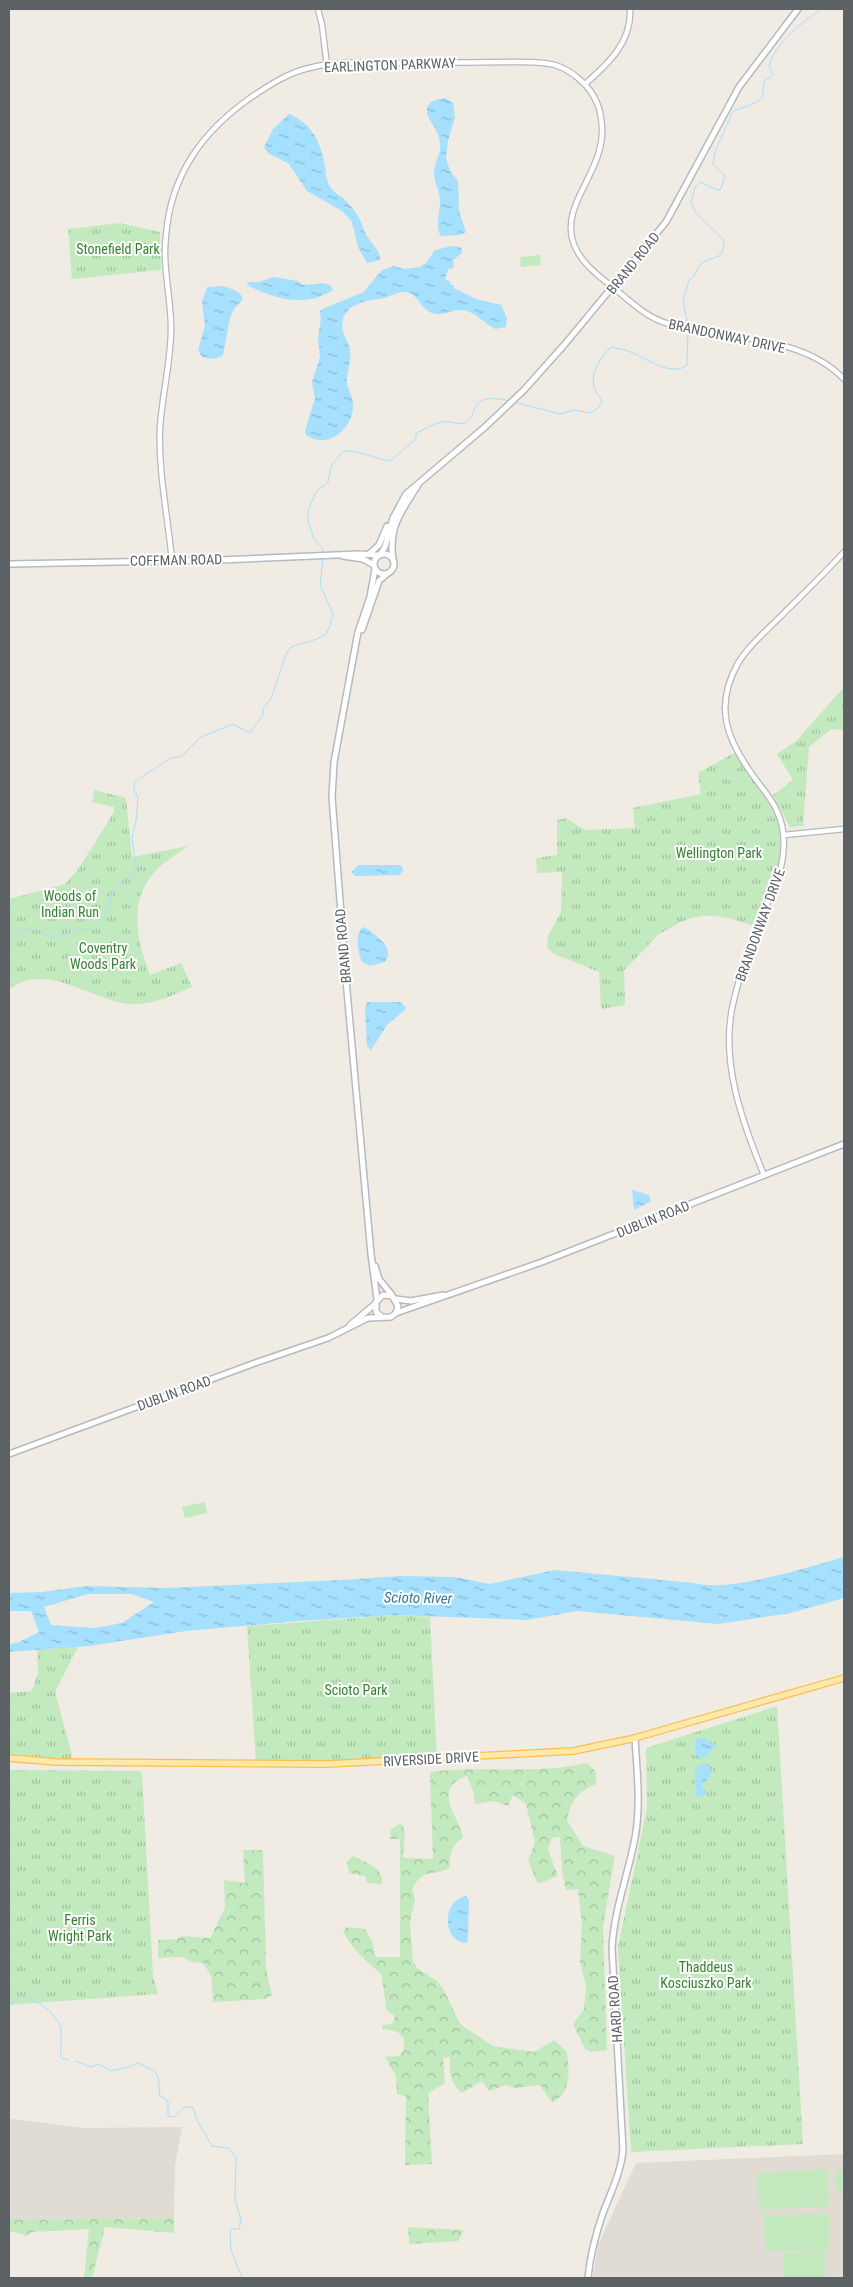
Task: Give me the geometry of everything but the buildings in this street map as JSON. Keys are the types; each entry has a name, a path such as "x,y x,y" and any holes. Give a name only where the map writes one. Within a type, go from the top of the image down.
{"main road":[{"name":"BRAND ROAD","path":"369,554 380,545 389,521 406,494 519,395 613,287 673,211 739,87 798,9"},
{"name":"BRAND ROAD","path":"393,560 391,544 394,527 404,504 420,480"},
{"name":"BRAND ROAD","path":"380,555 385,547 392,518"},
{"name":"COFFMAN ROAD","path":"9,564 380,555"},
{"path":"380,555 389,555 393,560 394,566 388,573 379,573 375,567 375,560 380,555"},
{"name":"COFFMAN ROAD","path":"342,556 363,559 375,567"},
{"name":"BRAND ROAD","path":"375,567 357,639 334,762 332,796 346,991 376,1302"},
{"name":"BRAND ROAD","path":"357,639 369,613 379,581 388,573"},
{"name":"DUBLIN ROAD","path":"396,1313 588,1244 844,1144"},
{"name":"BRAND ROAD","path":"371,1254 379,1279 394,1298"},
{"name":"DUBLIN ROAD","path":"394,1298 411,1302 461,1291"},
{"path":"386,1295 394,1298 398,1306 396,1313 391,1317 382,1317 376,1312 376,1302 386,1295"},
{"name":"DUBLIN ROAD","path":"340,1333 376,1302"},
{"name":"DUBLIN ROAD","path":"9,1454 340,1333 368,1318 382,1317"},
{"name":"RIVERSIDE DRIVE","path":"9,1758 74,1762 346,1764 573,1751 635,1738 844,1678"},
{"name":"HARD ROAD","path":"588,2278 595,2242 620,2168 623,2150 612,1948 614,1923 635,1839 638,1810 635,1738"}],"street":[{"path":"318,9 322,24 327,66"},
{"path":"585,84 609,62 624,41 629,26 630,9"},
{"name":"EARLINGTON PARKWAY","path":"172,560 160,428 169,364 171,325 165,238 170,205 190,157 217,124 275,82 309,68 327,66 490,62 546,63 568,70 585,84 596,101 600,111 603,141 597,162 579,197 572,217 571,233 579,255 592,270 613,287"},
{"name":"BRANDONWAY DRIVE","path":"613,287 645,314 667,324 788,348 826,363 844,379"},
{"name":"BRANDONWAY DRIVE","path":"764,1174 745,1124 732,1070 731,1015 742,972 784,858 784,835 778,812 741,759 727,729 724,706 727,684 738,663 752,644 844,552"},
{"path":"784,835 844,829"}],"shaded area":[{"path":"14,2119 84,2128 182,2127 175,2166 174,2218 9,2220 9,2120"},
{"path":"844,2154 844,2278 593,2278 598,2245 636,2163"}],"green space":[{"name":"Stonefield Park","path":"120,223 160,232 161,270 72,279 68,229"},
{"path":"540,255 541,265 521,267 520,257"},
{"path":"844,687 844,730 831,729 809,747 803,826 790,827 773,795 793,780 777,754 796,741"},
{"name":"Wellington Park","path":"736,752 770,798 783,826 783,856 780,870 759,927 714,916 703,916 682,922 657,936 624,970 625,1005 601,1009 599,972 554,954 547,948 548,936 561,912 562,872 537,873 536,858 557,855 557,820 566,818 585,830 635,828 633,808 701,794 698,773"},
{"name":"Coventry Woods Park","path":"94,790 126,798 132,857 188,846 163,864 151,876 139,900 137,924 150,975 181,963 192,987 162,999 138,1004 115,1001 53,980 38,979 23,982 9,990 9,899 65,884 79,868 114,812 114,807 92,802"},
{"path":"205,1502 207,1513 185,1518 182,1507"},
{"name":"Scioto Park","path":"397,1615 430,1617 437,1759 256,1764 247,1626"},
{"path":"78,1647 55,1692 74,1762 9,1758 9,1693 32,1691 38,1672 37,1649"},
{"name":"Thaddeus Kosciuszko Park","path":"777,1706 803,2144 631,2152 618,1947 647,1808 646,1748"},
{"path":"587,1763 596,1772 596,1784 584,1790 576,1798 567,1820 583,1846 615,1856 603,1926 607,2050 591,2052 585,2049 573,2024 584,2009 586,1986 580,1961 582,1925 578,1889 566,1890 562,1872 560,1837 552,1838 548,1850 558,1876 538,1884 528,1861 535,1842 526,1804 513,1795 508,1806 494,1801 475,1804 474,1793 467,1776 456,1781 450,1788 450,1803 463,1837 452,1850 450,1867 440,1872 426,1874 421,1877 412,1889 415,1899 410,1922 413,1960 417,1968 437,1981 444,1990 460,2024 493,2046 534,2052 554,2040 567,2052 568,2081 563,2093 552,2103 540,2085 515,2088 506,2085 489,2091 482,2081 462,2093 455,2086 452,2077 450,2057 443,2058 445,2083 428,2093 432,2164 405,2165 406,2096 397,2094 396,2076 385,2057 399,2056 404,2049 404,2039 398,2032 383,2029 382,2025 392,2024 395,2016 386,2010 382,1975 355,1949 343,1931 347,1927 365,1929 372,1941 376,1957 400,1957 400,1839 390,1839 391,1829 402,1823 405,1833 403,1858 433,1859 430,1772 469,1769 567,1767"},
{"name":"Ferris Wright Park","path":"9,1770 139,1771 142,1773 153,1975 158,1994 9,2005"},
{"path":"243,1850 263,1850 266,1968 272,1995 265,1999 213,2002 211,1975 203,1963 192,1962 182,1957 158,1958 158,1940 176,1939 182,1936 210,1938 225,1908 224,1880 245,1883"},
{"path":"353,1856 378,1870 382,1879 381,1885 367,1882 365,1876 349,1873 347,1862"},
{"path":"844,2168 844,2199 835,2182 837,2172"},
{"path":"827,2169 829,2206 759,2210 757,2173"},
{"path":"830,2214 830,2249 765,2251 764,2215"},
{"path":"174,2218 174,2233 105,2227 92,2278 84,2278 89,2229 32,2232 25,2236 20,2233 9,2232 9,2220"},
{"path":"408,2227 464,2230 458,2241 409,2244"},
{"path":"825,2251 825,2278 784,2278 783,2252"}],"water":[{"path":"445,98 453,103 455,117 448,141 446,158 450,171 458,181 459,211 466,232 460,235 441,236 438,225 440,198 434,172 440,144 438,134 427,114 427,110 431,102"},
{"path":"289,114 304,123 314,135 321,149 329,186 347,201 356,212 366,234 380,256 380,260 367,263 358,247 352,222 342,211 307,191 289,164 268,153 264,147 273,129"},
{"path":"452,246 461,247 462,253 453,260 454,268 448,269 445,280 450,281 454,288 476,299 501,305 507,318 506,327 495,329 475,315 462,310 439,314 432,313 414,296 406,292 359,303 348,311 342,323 343,332 350,350 347,384 352,396 353,410 350,420 339,434 327,440 313,439 306,435 305,431 315,398 312,382 320,357 318,337 321,319 320,310 364,292 381,271 393,266 405,269 420,267 426,263 435,250"},
{"path":"274,277 298,281 303,285 324,283 331,286 333,290 323,296 312,299 290,300 268,294 247,285 248,282 258,282"},
{"path":"222,286 238,292 243,299 234,309 230,318 223,355 213,359 202,357 198,350 205,326 202,301 207,287"},
{"path":"358,865 399,865 402,866 403,871 399,875 355,876 352,872"},
{"path":"363,927 372,932 386,946 388,956 385,962 370,966 362,962 358,949 358,934"},
{"path":"367,1002 400,1002 406,1007 387,1025 371,1050 367,1046 365,1009"},
{"path":"632,1190 649,1195 651,1201 634,1210"},
{"name":"Scioto River","path":"844,1557 844,1598 791,1613 718,1624 577,1611 527,1620 397,1615 298,1621 186,1631 89,1646 9,1652 9,1644 17,1643 39,1632 31,1611 9,1611 9,1593 42,1592 86,1586 165,1588 399,1576 455,1577 490,1584 555,1570 708,1585 726,1585 768,1578","holes":["88,1594 132,1594 154,1602 122,1623 95,1628 51,1625 44,1607"]},
{"path":"696,1739 707,1739 715,1746 705,1757 699,1758 695,1754"},
{"path":"703,1764 709,1765 712,1771 708,1780 701,1787 708,1792 707,1794 699,1797 696,1794 695,1768"},
{"path":"466,1896 469,1899 468,1939 467,1943 464,1943 457,1940 451,1934 448,1927 448,1919 449,1911 453,1904 458,1899"}],"waterway":[{"path":"688,326 683,301 689,280 701,264 720,255 724,240 696,213 691,203 695,187 700,182 717,190 721,189 725,175 713,164 715,152 733,111 762,99 764,81 772,76 773,73 769,67 777,49 790,34 821,9"},
{"path":"514,402 560,414 574,410 591,413 598,408 602,401 593,382 597,365 608,350 612,347 632,353 661,366 675,369 681,368 687,365 688,330"},
{"path":"323,554 322,548 314,539 308,521 308,511 316,492 328,482 331,466 343,451 353,451 390,461 416,439 416,433 441,422 464,423 472,416 476,406 486,399 510,401"},
{"path":"9,935 25,930 39,930 51,938 75,931 91,929 103,920 113,890 118,883 132,876 136,867 132,837 136,821 138,798 134,789 134,782 169,759 182,756 201,737 233,724 251,732 263,715 263,708 271,699 287,652 291,647 317,639 326,634 330,626 333,614 320,585 323,558"},
{"path":"9,2006 22,1996 46,2008 56,2018 61,2029 61,2058 69,2060"},
{"path":"75,2061 91,2067 99,2064 111,2071 138,2063 152,2070 158,2078 160,2096 168,2101 168,2116 174,2117 185,2107 193,2107 199,2123 212,2146 228,2148 236,2157 235,2199 241,2221 239,2229 231,2229 230,2232 231,2250 242,2278"}],"park label":[{"name":"Woods of Indian Run","path":"70,904"}]}
